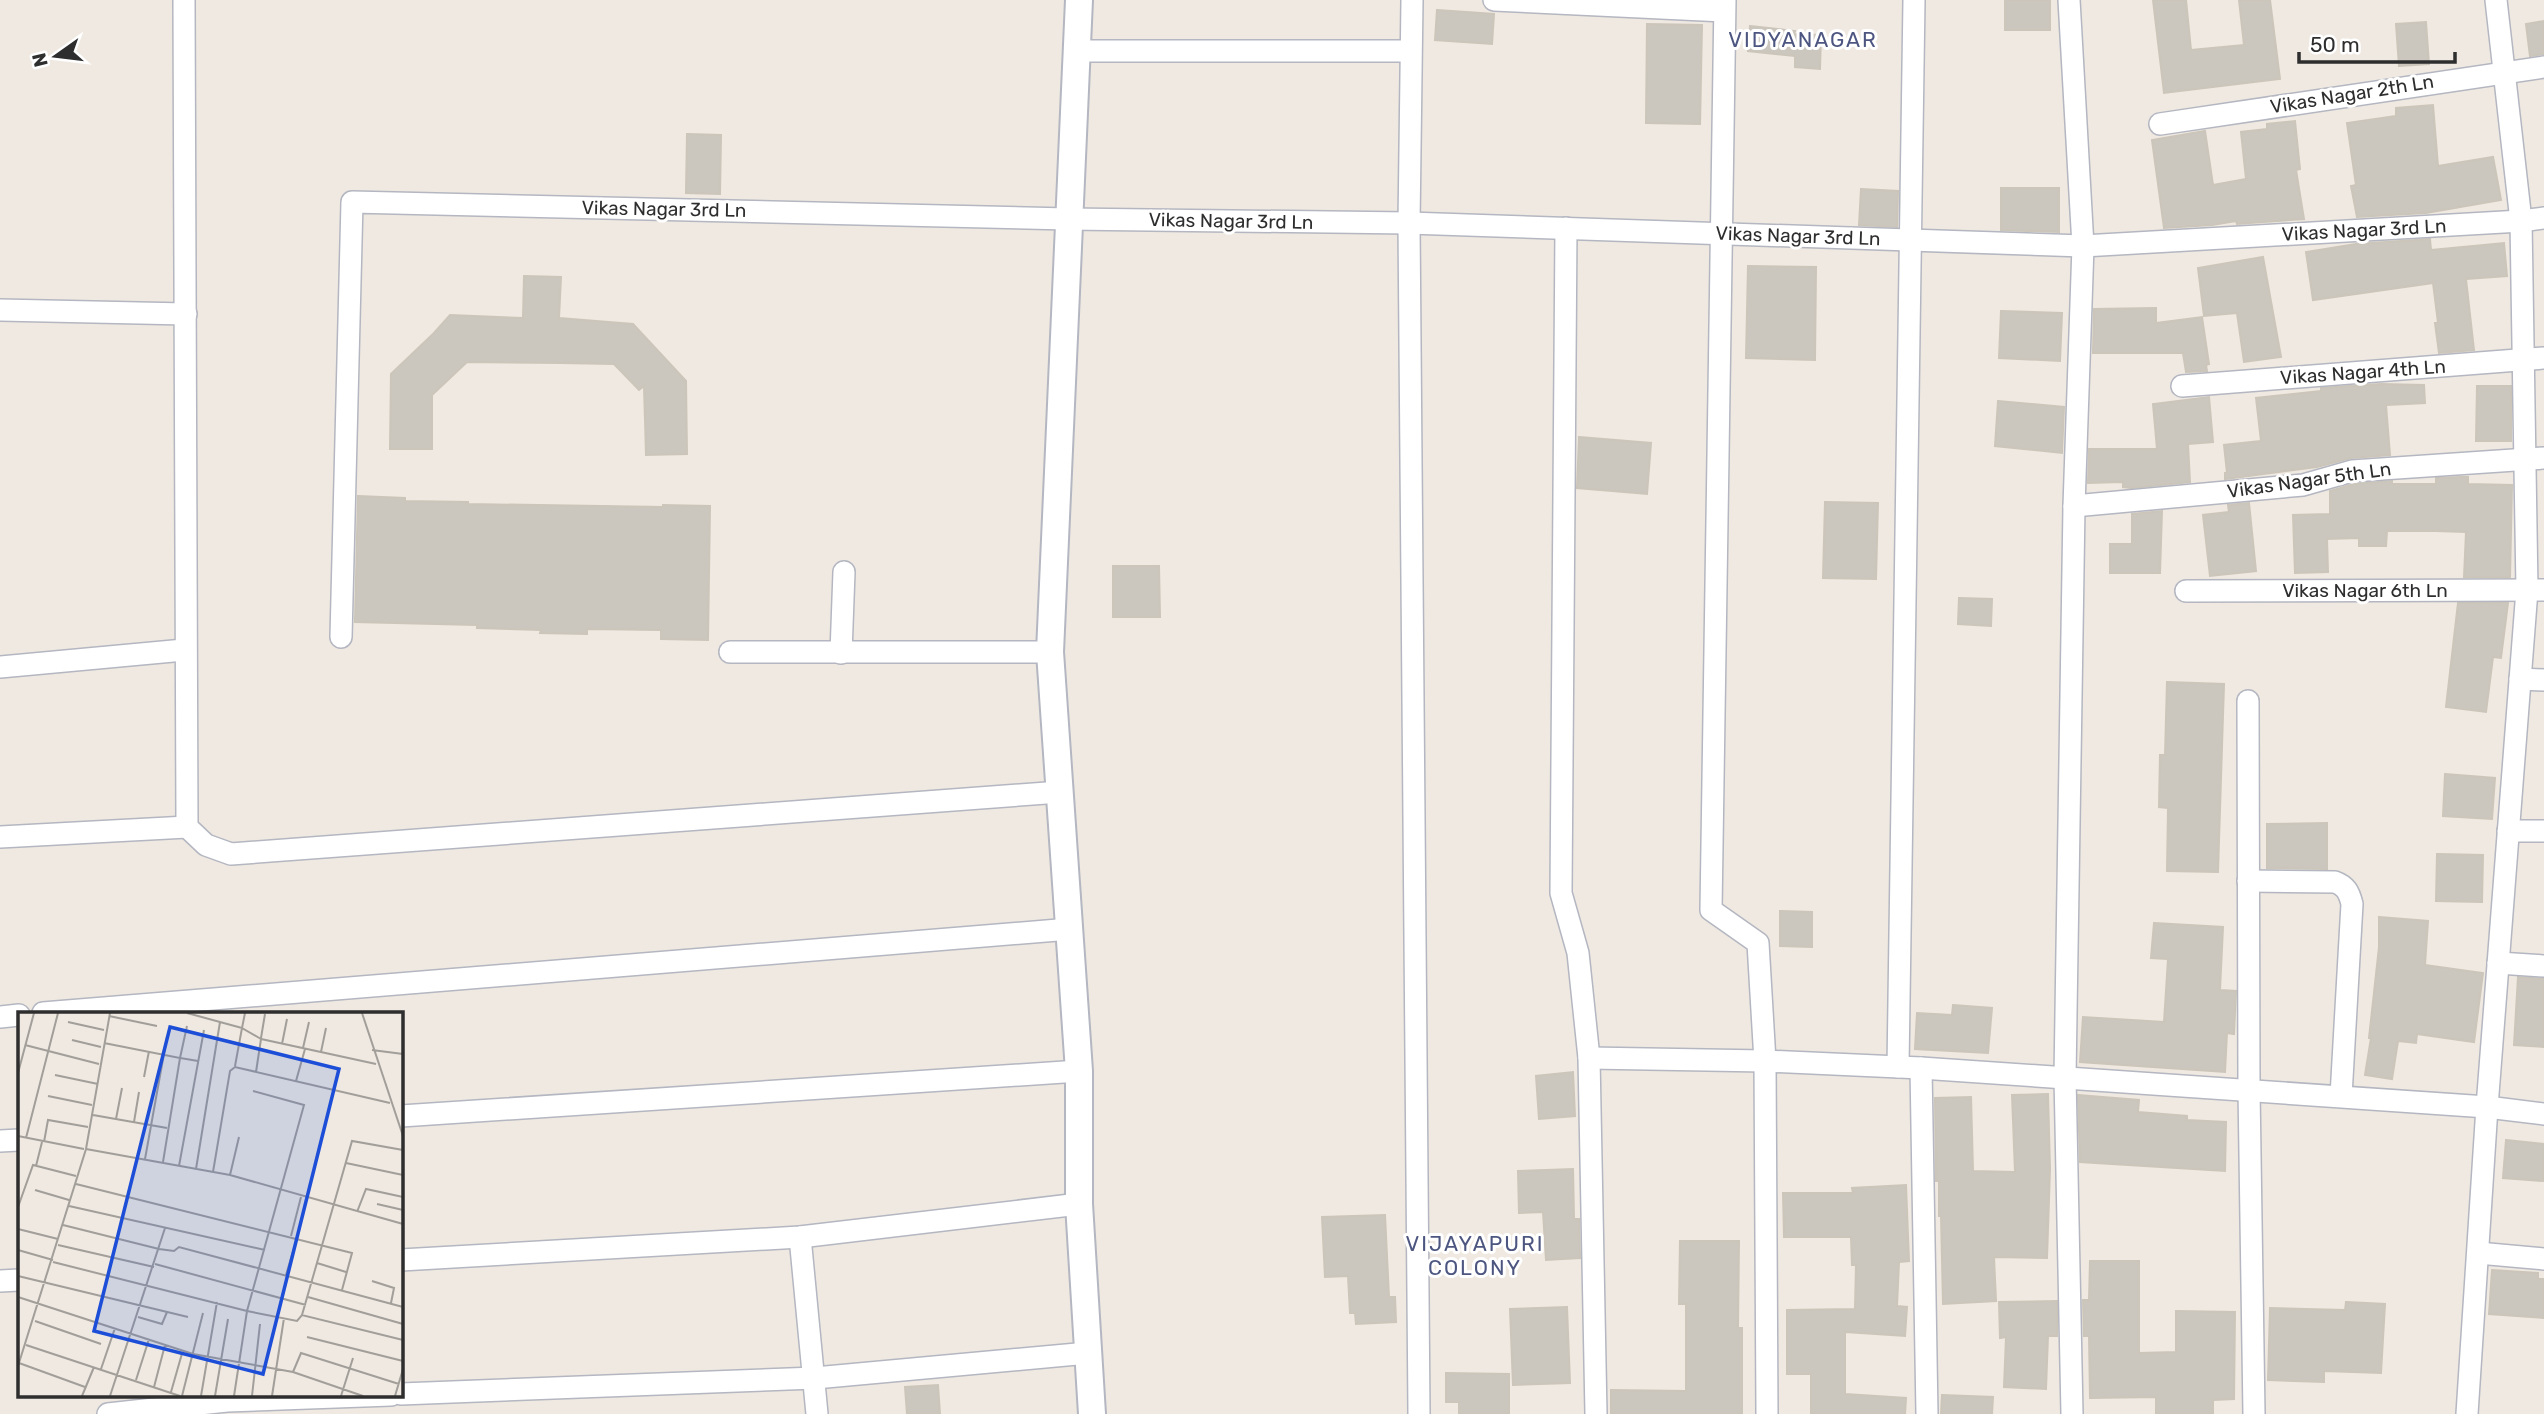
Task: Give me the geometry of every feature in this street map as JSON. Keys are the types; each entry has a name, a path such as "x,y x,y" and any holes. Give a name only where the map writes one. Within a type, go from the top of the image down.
{"street":[{"path":"184,0 184,650 187,827 206,845 231,855 1060,792"},
{"path":"1079,0 1050,652 1079,1071 1079,1204 1092,1414"},
{"path":"1412,0 1409,223 1419,1414"},
{"path":"1494,0 1725,6 1711,910 1758,943 1765,1060 1767,1414"},
{"path":"1898,1067 1914,0"},
{"path":"2069,0 2084,246 2074,506 2065,1077 2072,1414"},
{"path":"2467,1414 2487,1107 2520,679 2535,590 2534,359 2496,0"},
{"path":"1078,51 1410,51"},
{"name":"Vikas Nagar 2th Ln","path":"2160,124 2544,67"},
{"name":"Vikas Nagar 3rd Ln","path":"341,637 352,202 1068,219 1409,223 2084,246 2544,218"},
{"path":"1566,228 1561,893 1578,953 1589,1058 1596,1414"},
{"path":"0,310 186,314"},
{"name":"Vikas Nagar 4th Ln","path":"2182,386 2534,359"},
{"name":"Vikas Nagar 5th Ln","path":"2074,506 2303,485 2352,471 2534,459"},
{"path":"841,653 844,572"},
{"name":"Vikas Nagar 6th Ln","path":"2186,591 2535,590"},
{"path":"0,667 184,650"},
{"path":"730,652 1050,652"},
{"path":"2520,679 2544,680"},
{"path":"2248,701 2249,1090 2254,1414"},
{"path":"0,837 187,827"},
{"path":"2508,831 2544,831"},
{"path":"2248,881 2335,882 2350,893 2352,904 2341,1096"},
{"path":"55,1012 1070,929"},
{"path":"2498,963 2544,966"},
{"path":"0,1017 18,1015"},
{"path":"1589,1058 1765,1060 1922,1068 2341,1096 2544,1114"},
{"path":"1922,1068 1927,1414"},
{"path":"402,1116 1079,1071"},
{"path":"0,1141 18,1140"},
{"path":"402,1260 800,1237 1079,1204"},
{"path":"800,1237 817,1414"},
{"path":"2477,1253 2544,1259"},
{"path":"0,1281 18,1280"},
{"path":"402,1394 815,1378 1088,1353"},
{"path":"108,1414 227,1403 370,1396"}],"building":[{"path":"2005,0 2050,0 2050,30 2005,30"},
{"path":"2153,0 2186,0 2191,50 2244,45 2239,0 2270,0 2280,79 2164,93"},
{"path":"1437,10 1494,14 1492,44 1435,40"},
{"path":"2544,21 2544,54 2530,56 2526,24"},
{"path":"2426,22 2429,64 2399,66 2396,24"},
{"path":"1647,24 1702,25 1700,124 1646,123"},
{"path":"1750,26 1795,31 1794,34 1821,35 1820,69 1795,67 1795,56 1748,51"},
{"path":"2433,105 2438,166 2493,157 2501,200 2426,213 2357,217 2351,186 2356,185 2347,123 2396,116 2396,108"},
{"path":"2295,121 2300,169 2296,170 2304,219 2237,224 2236,221 2164,228 2152,140 2205,131 2213,185 2246,179 2241,132 2267,129 2267,124"},
{"path":"687,134 721,135 720,194 686,193"},
{"path":"2001,188 2059,188 2059,232 2001,230"},
{"path":"1861,189 1898,191 1897,227 1859,225"},
{"path":"2430,239 2431,250 2504,243 2507,276 2466,279 2474,350 2439,353 2433,283 2313,300 2306,252 2356,244"},
{"path":"2263,257 2281,357 2244,362 2237,313 2204,316 2198,268"},
{"path":"1748,266 1816,267 1815,360 1746,358"},
{"path":"524,276 561,277 559,318 633,324 686,381 687,454 646,455 644,386 639,390 614,364 561,363 467,362 432,395 432,449 390,449 391,374 450,315 523,318"},
{"path":"2156,308 2156,323 2202,317 2209,364 2206,365 2207,371 2186,372 2183,353 2093,353 2094,309"},
{"path":"2001,311 2062,313 2060,361 1999,358"},
{"path":"2381,384 2424,385 2425,403 2386,405 2390,455 2351,458 2317,467 2225,479 2227,473 2224,445 2261,441 2256,398 2321,391 2321,388"},
{"path":"2477,386 2511,386 2511,441 2476,441"},
{"path":"2209,397 2213,442 2188,444 2190,482 2131,488 2123,487 2123,482 2088,483 2089,449 2157,449 2153,404"},
{"path":"1998,401 2064,407 2062,453 1995,446"},
{"path":"1579,437 1651,443 1647,494 1577,488"},
{"path":"2468,477 2468,484 2512,485 2510,577 2464,577 2466,532 2436,531 2387,531 2386,546 2359,546 2359,538 2327,539 2328,572 2295,573 2293,515 2330,514 2330,491 2354,484 2392,481 2392,484 2436,484 2436,478"},
{"path":"358,496 468,504 710,506 708,640 661,639 661,630 587,629 587,634 540,633 541,630 477,628 477,625 355,622"},
{"path":"1825,502 1878,503 1876,579 1823,578"},
{"path":"2249,503 2256,571 2210,576 2203,515 2229,512 2228,505"},
{"path":"2162,511 2160,573 2110,573 2110,544 2132,544 2132,514"},
{"path":"1113,566 1159,566 1160,617 1113,617"},
{"path":"1959,598 1992,599 1991,626 1958,624"},
{"path":"2458,603 2508,603 2501,658 2493,657 2486,712 2446,707"},
{"path":"2167,682 2224,684 2218,872 2167,871 2168,808 2159,807 2160,755 2165,755"},
{"path":"2445,774 2495,778 2492,819 2443,816"},
{"path":"2327,823 2327,869 2267,868 2267,824"},
{"path":"2437,854 2483,855 2482,902 2436,901"},
{"path":"1780,911 1812,912 1812,947 1780,946"},
{"path":"2379,917 2428,921 2425,965 2483,973 2474,1042 2417,1034 2416,1043 2398,1041 2392,1079 2365,1075 2371,1038"},
{"path":"2154,923 2223,927 2220,990 2236,991 2234,1034 2227,1033 2225,1072 2080,1062 2083,1017 2164,1022 2168,959 2151,958"},
{"path":"2518,977 2544,979 2544,1047 2514,1045"},
{"path":"1953,1005 1992,1008 1988,1053 1915,1049 1917,1013 1952,1015"},
{"path":"1573,1072 1575,1116 1539,1119 1536,1076"},
{"path":"2048,1094 2050,1169 2047,1258 1994,1257 1996,1301 1943,1304 1941,1216 1939,1181 1936,1181 1935,1098 1971,1097 1973,1171 2015,1172 2012,1095"},
{"path":"2078,1095 2139,1100 2138,1112 2187,1116 2187,1120 2226,1122 2225,1171 2080,1162"},
{"path":"2506,1140 2544,1144 2543,1181 2503,1178"},
{"path":"1573,1169 1574,1219 1579,1219 1580,1258 1546,1260 1543,1212 1519,1213 1518,1171"},
{"path":"1906,1185 1909,1261 1899,1262 1897,1306 1907,1307 1905,1336 1845,1332 1845,1394 1906,1398 1905,1414 1811,1414 1811,1374 1787,1374 1787,1310 1855,1309 1856,1265 1852,1265 1851,1237 1784,1237 1783,1193 1853,1193 1852,1188"},
{"path":"1385,1215 1389,1297 1395,1297 1396,1322 1356,1324 1355,1313 1350,1313 1348,1276 1325,1277 1322,1217"},
{"path":"1680,1241 1739,1241 1738,1328 1742,1328 1742,1414 1611,1414 1611,1390 1686,1391 1686,1304 1679,1304"},
{"path":"2090,1261 2139,1261 2139,1353 2176,1352 2176,1311 2235,1312 2234,1399 2213,1400 2213,1414 2156,1414 2156,1397 2090,1398 2089,1336 2084,1336 2083,1300 2089,1300"},
{"path":"2492,1270 2538,1273 2538,1279 2544,1279 2544,1318 2489,1314"},
{"path":"2057,1301 2057,1336 2048,1336 2046,1389 2004,1387 2006,1337 2000,1338 1999,1302"},
{"path":"2346,1302 2385,1304 2381,1373 2324,1371 2324,1382 2268,1380 2270,1308 2345,1310"},
{"path":"1567,1307 1570,1383 1513,1385 1510,1309"},
{"path":"1446,1373 1509,1374 1509,1414 1459,1414 1459,1402 1446,1402"},
{"path":"938,1385 940,1414 907,1414 905,1387"},
{"path":"1942,1395 1993,1397 1992,1414 1941,1414"}],"district":[{"name":"VIDYANAGAR","path":"1803,39"},
{"name":"VIJAYAPURI COLONY","path":"1475,1255"}]}
